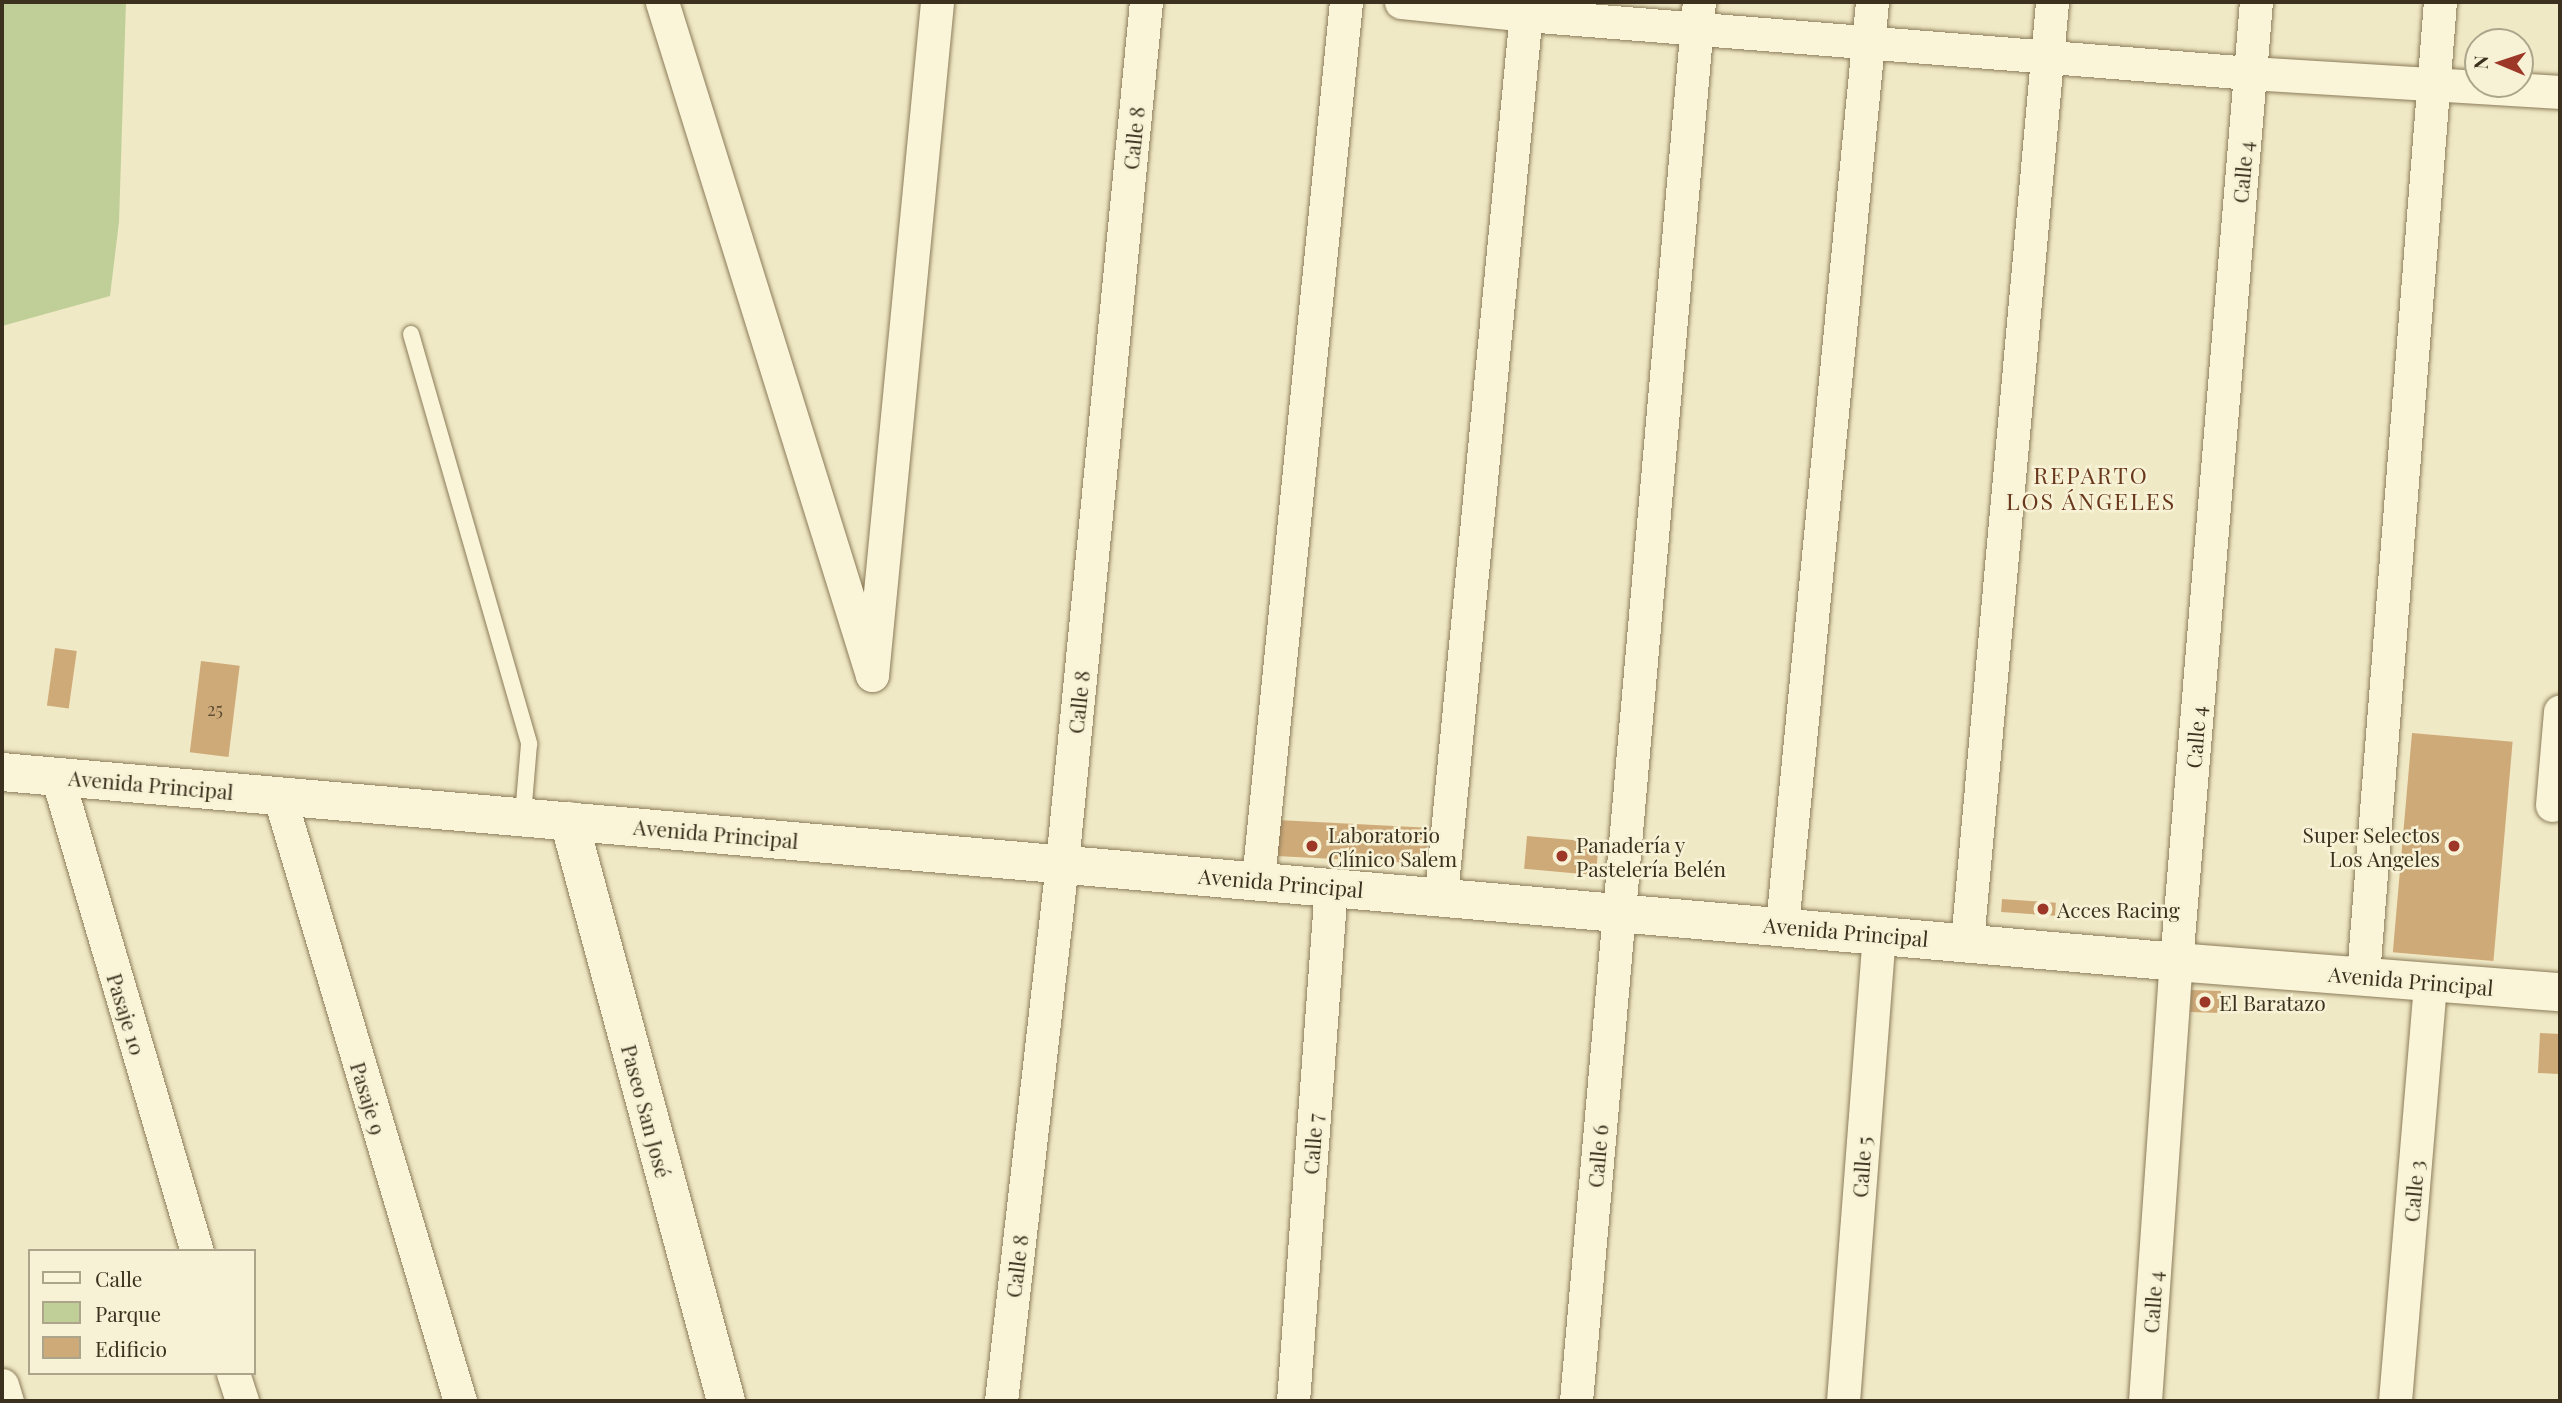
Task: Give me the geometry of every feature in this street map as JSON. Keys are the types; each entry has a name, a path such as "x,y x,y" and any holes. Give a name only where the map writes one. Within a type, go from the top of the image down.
{"street":[{"path":"662,2 872,676 937,2"},
{"name":"Calle 8","path":"1001,1401 1062,863 1146,2"},
{"path":"1258,880 1346,2"},
{"path":"1401,2 1698,15 1869,40 2250,73 2560,92"},
{"path":"1782,925 1872,2"},
{"path":"1967,942 2052,2"},
{"name":"Calle 4","path":"2145,1401 2176,962 2256,2"},
{"path":"2363,975 2440,2"},
{"path":"1441,895 1526,8"},
{"name":"Calle 6","path":"1576,1401 1698,15"},
{"path":"2552,805 2560,711"},
{"name":"Avenida Principal","path":"2,772 1441,895 2176,962 2560,992"},
{"name":"Pasaje 10","path":"57,776 196,1249"},
{"name":"Pasaje 9","path":"279,795 460,1401"},
{"name":"Paseo San José","path":"569,821 726,1401"},
{"name":"Calle 7","path":"1293,1401 1331,886"},
{"name":"Calle 5","path":"1843,1401 1879,934"},
{"name":"Calle 3","path":"2395,1401 2430,981"},
{"path":"234,1375 242,1401"},
{"path":"2,1384 7,1401"}],"lane":[{"path":"411,334 529,744 523,816"}],"green space":[{"path":"2,2 126,2 119,222 110,296 2,326"}],"building":[{"path":"55,648 77,651 69,708 47,705"},
{"path":"201,661 240,666 228,757 190,752"},
{"name":"Super Selectos Los Angeles","path":"2412,733 2513,742 2493,961 2393,952"},
{"path":"1278,820 1428,828 1426,864 1276,856"},
{"name":"Panadería y Pastelería Belén","path":"1527,836 1599,842 1596,875 1524,869"},
{"path":"2002,899 2056,903 2055,916 2001,912"},
{"name":"El Baratazo","path":"2191,990 2221,991 2220,1013 2190,1012"},
{"path":"2540,1033 2560,1034 2558,1074 2538,1073"}],"place":[{"name":"Laboratorio Clínico Salem","path":"1312,846"},
{"name":"Super Selectos Los Angeles","path":"2454,846"},
{"name":"Panadería y Pastelería Belén","path":"1562,856"},
{"name":"Acces Racing","path":"2043,909"},
{"name":"El Baratazo","path":"2205,1002"}],"district":[{"name":"REPARTO LOS ÁNGELES","path":"2091,488"}]}
